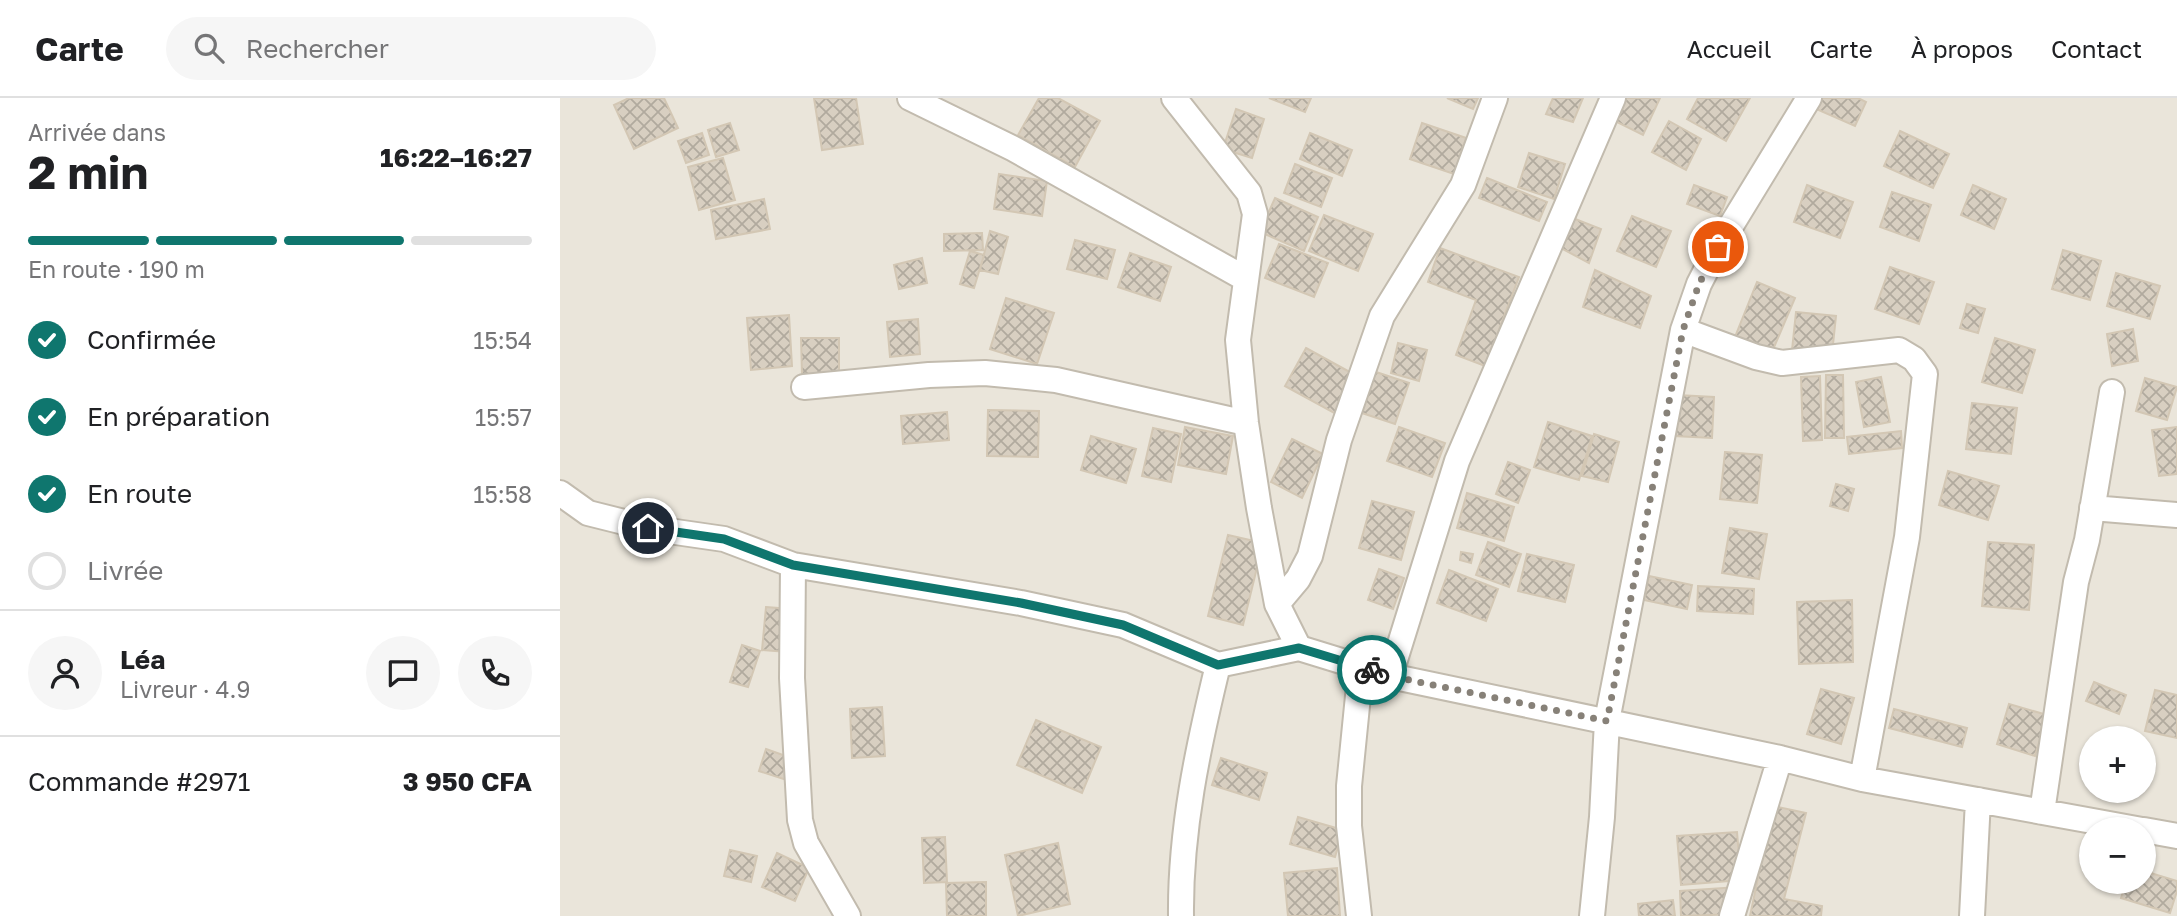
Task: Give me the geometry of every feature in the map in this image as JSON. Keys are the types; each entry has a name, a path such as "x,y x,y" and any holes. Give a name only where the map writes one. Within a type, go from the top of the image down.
{"street":[{"path":"910,98 1014,149 1246,279"},
{"path":"1174,98 1249,194 1255,214 1238,340 1246,423 1277,604 1299,648"},
{"path":"1277,604 1298,579 1310,556 1339,439 1382,316 1462,185 1495,98"},
{"path":"1390,676 1457,461 1613,98"},
{"path":"1592,916 1602,817 1607,721 1683,330 1699,284 1718,247 1809,98"},
{"path":"1683,330 1756,357 1782,363 1899,350 1914,359 1924,374 1907,537 1862,779"},
{"path":"804,387 929,375 985,373 1056,380 1246,423"},
{"path":"2042,812 2076,582 2112,391"},
{"path":"560,493 588,513 648,528 724,539 793,565 1021,603 1123,625 1218,665 1299,648 1390,676 1717,747 1780,758 1862,779 2079,819"},
{"path":"2092,508 2177,515"},
{"path":"793,565 792,678 800,820 806,843 848,916"},
{"path":"1181,916 1181,875 1196,757 1218,665"},
{"path":"1359,916 1349,826 1349,786 1361,666"},
{"path":"1732,916 1780,758"},
{"path":"1972,916 1978,800"},
{"path":"2156,832 2177,836"}],"shaded area":[{"path":"560,98 2177,98 2177,916 560,916"}],"building":[{"path":"629,98 664,98 678,128 634,149 614,105"},
{"path":"814,98 856,98 863,144 822,150"},
{"path":"1039,98 1058,98 1100,121 1075,167 1018,135"},
{"path":"1269,98 1311,98 1305,112"},
{"path":"1447,98 1478,98 1473,109"},
{"path":"1553,98 1583,98 1573,122 1546,114"},
{"path":"1620,98 1660,98 1643,135 1609,118"},
{"path":"1698,98 1750,98 1726,141 1687,119"},
{"path":"1818,98 1858,98 1866,102 1855,126 1814,108"},
{"path":"1236,109 1264,119 1252,158 1223,149"},
{"path":"1669,121 1701,139 1686,170 1652,152"},
{"path":"730,123 739,150 716,157 708,130"},
{"path":"1422,123 1466,138 1454,174 1410,159"},
{"path":"1900,131 1949,154 1933,188 1884,166"},
{"path":"702,133 709,155 686,163 678,141"},
{"path":"1310,133 1352,150 1342,176 1300,159"},
{"path":"1529,153 1565,164 1554,199 1518,187"},
{"path":"723,158 735,200 699,210 688,167"},
{"path":"1295,164 1332,178 1321,207 1284,193"},
{"path":"999,174 1047,181 1042,216 994,209"},
{"path":"1487,178 1547,202 1539,221 1479,198"},
{"path":"1694,185 1727,197 1720,216 1687,204"},
{"path":"1807,185 1853,202 1840,238 1794,222"},
{"path":"1973,185 2006,199 1994,229 1961,215"},
{"path":"1892,192 1931,205 1919,241 1880,227"},
{"path":"1275,198 1318,217 1304,251 1260,232"},
{"path":"764,199 770,229 716,239 711,210"},
{"path":"1324,215 1373,234 1358,271 1309,251"},
{"path":"1632,216 1671,231 1656,267 1617,251"},
{"path":"1570,217 1601,229 1589,263 1557,246"},
{"path":"990,231 1008,237 998,274 980,270"},
{"path":"982,233 983,250 944,251 944,234"},
{"path":"1075,240 1115,250 1107,279 1067,269"},
{"path":"1279,244 1328,263 1314,297 1265,278"},
{"path":"1440,248 1519,277 1485,366 1456,355 1476,300 1428,282"},
{"path":"2063,250 2101,261 2090,300 2052,289"},
{"path":"970,251 984,255 974,288 960,284"},
{"path":"1130,253 1171,267 1160,301 1118,287"},
{"path":"922,258 927,283 899,289 894,265"},
{"path":"1890,267 1934,282 1919,324 1875,309"},
{"path":"1595,270 1651,296 1640,328 1583,307"},
{"path":"2116,273 2160,286 2150,319 2107,306"},
{"path":"1757,282 1795,298 1772,352 1735,337"},
{"path":"1006,298 1054,313 1037,364 990,349"},
{"path":"1967,304 1985,309 1978,333 1960,328"},
{"path":"1796,312 1836,316 1832,354 1792,350"},
{"path":"789,315 792,366 751,370 747,318"},
{"path":"918,319 920,354 890,357 887,322"},
{"path":"2133,329 2138,361 2112,366 2107,334"},
{"path":"801,338 839,338 839,374 802,375"},
{"path":"1995,338 2035,350 2022,393 1982,382"},
{"path":"1398,343 1427,350 1419,381 1391,373"},
{"path":"1306,348 1357,376 1336,414 1285,386"},
{"path":"1373,371 1409,383 1395,424 1359,412"},
{"path":"1826,375 1843,375 1844,438 1825,438"},
{"path":"1820,376 1822,440 1803,441 1801,377"},
{"path":"1881,377 1890,422 1864,427 1856,382"},
{"path":"2145,378 2177,387 2167,420 2136,411"},
{"path":"1677,395 1714,397 1712,438 1674,436"},
{"path":"1972,403 2017,408 2011,454 1966,449"},
{"path":"988,410 1039,411 1038,457 987,456"},
{"path":"947,412 949,440 903,444 901,416"},
{"path":"1548,422 1592,436 1579,480 1534,467"},
{"path":"1185,427 1233,436 1226,474 1178,465"},
{"path":"1399,427 1445,443 1432,477 1387,461"},
{"path":"2177,427 2177,474 2159,476 2152,430"},
{"path":"1153,428 1181,434 1171,482 1142,476"},
{"path":"1901,431 1902,448 1849,454 1847,437"},
{"path":"1594,434 1619,442 1608,482 1582,476"},
{"path":"1091,436 1136,449 1126,483 1081,470"},
{"path":"1292,439 1323,454 1302,498 1271,482"},
{"path":"1725,452 1762,455 1757,503 1720,499"},
{"path":"1508,462 1530,470 1518,503 1496,494"},
{"path":"1948,471 1999,486 1988,520 1939,505"},
{"path":"1836,484 1854,489 1848,511 1830,506"},
{"path":"1467,493 1514,507 1504,541 1457,528"},
{"path":"1372,501 1414,512 1401,560 1359,548"},
{"path":"1730,528 1767,534 1759,579 1722,573"},
{"path":"1228,535 1263,543 1243,625 1208,616"},
{"path":"1488,542 1521,554 1509,587 1476,575"},
{"path":"1988,542 2034,545 2029,610 1982,606"},
{"path":"1461,552 1473,554 1471,563 1460,560"},
{"path":"1527,554 1574,565 1565,602 1518,591"},
{"path":"1379,569 1404,578 1393,609 1368,600"},
{"path":"1449,570 1498,589 1486,621 1437,603"},
{"path":"1649,576 1692,585 1687,609 1644,600"},
{"path":"1698,586 1754,589 1753,614 1697,611"},
{"path":"1852,600 1853,662 1799,664 1797,602"},
{"path":"766,607 803,610 800,653 762,650"},
{"path":"742,645 760,651 748,687 730,682"},
{"path":"2094,682 2126,695 2119,714 2086,701"},
{"path":"1821,689 1854,698 1841,744 1807,734"},
{"path":"2155,690 2177,695 2177,738 2156,733 2156,726 2146,726"},
{"path":"2009,704 2047,715 2035,756 1997,744"},
{"path":"882,707 885,756 852,758 850,709"},
{"path":"1894,709 1967,728 1962,747 1889,728"},
{"path":"1036,720 1101,747 1082,793 1017,765"},
{"path":"766,749 803,762 796,783 759,771"},
{"path":"1221,758 1267,773 1259,800 1212,785"},
{"path":"1773,806 1806,813 1784,899 1822,906 1821,916 1750,916"},
{"path":"1298,817 1343,830 1335,857 1290,844"},
{"path":"1737,832 1741,880 1681,885 1677,836"},
{"path":"945,837 947,882 924,883 922,838"},
{"path":"1058,843 1070,904 1018,916 1005,855"},
{"path":"730,850 757,856 751,882 724,876"},
{"path":"777,853 809,868 795,901 762,887"},
{"path":"1337,868 1340,916 1288,916 1284,873"},
{"path":"2156,875 2177,881 2177,891 2170,913 2121,898 2122,894 2156,894"},
{"path":"986,882 986,916 947,916 946,883"},
{"path":"1738,887 1740,914 1681,916 1680,891"},
{"path":"1673,900 1675,916 1639,916 1638,904"}],"way so far":[{"path":"1372,670 1607,721 1683,330 1699,284 1718,247"}],"route":[{"path":"648,528 724,539 793,565 1021,603 1123,625 1218,665 1299,648 1372,670"}]}
